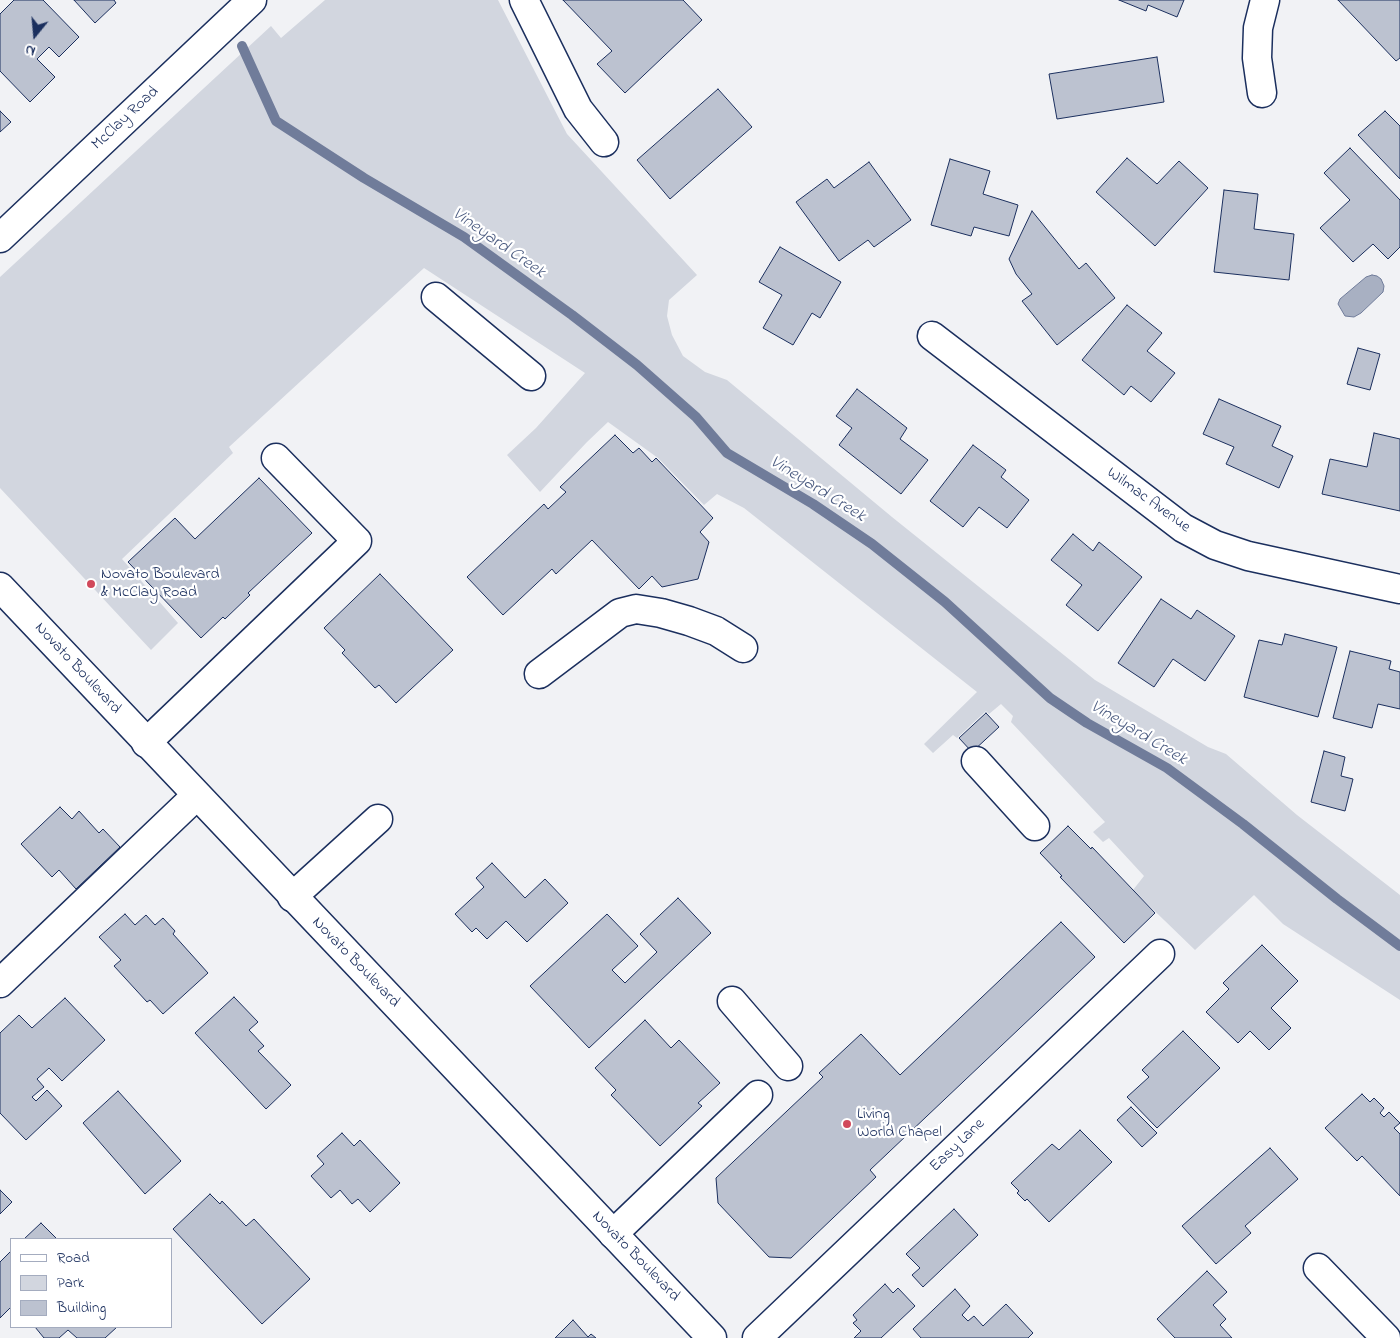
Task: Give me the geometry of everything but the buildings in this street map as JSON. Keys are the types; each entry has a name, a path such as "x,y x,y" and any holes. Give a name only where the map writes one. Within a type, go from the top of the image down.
{"street":[{"name":"McClay Road","path":"0,238 252,0"},
{"path":"524,0 578,109 604,142"},
{"path":"1262,93 1257,58 1258,28 1265,0"},
{"path":"436,298 530,376"},
{"name":"Wilmac Avenue","path":"932,336 1182,528 1215,545 1248,556 1400,589"},
{"path":"146,743 357,541 276,458"},
{"name":"Novato Boulevard","path":"0,587 196,796 712,1338"},
{"path":"539,674 620,613 636,609 661,613 689,621 716,631 743,648"},
{"path":"976,761 1036,826"},
{"path":"0,983 196,796"},
{"path":"292,897 378,819"},
{"name":"Easy Lane","path":"757,1338 1160,954"},
{"path":"732,1001 788,1066"},
{"path":"613,1234 758,1095"},
{"path":"1318,1268 1386,1338"}],"green space":[{"path":"325,0 498,0 567,134 697,275 669,300 667,316 672,335 683,356 705,372 727,380 892,517 1095,680 1208,747 1226,754 1297,815 1400,895 1400,1000 1283,924 1254,895 1195,950 1133,890 1144,876 1109,838 1103,842 1093,832 1105,822 1011,722 1013,716 1001,704 989,714 986,711 957,738 953,735 933,753 924,744 977,692 744,508 717,494 704,505 658,458 608,422 540,492 507,455 536,428 585,373 424,268 229,447 233,453 122,559 178,623 151,650 0,488 0,277 271,26 281,38"}],"water":[{"path":"1372,275 1381,279 1384,286 1383,292 1361,313 1354,317 1345,316 1338,304 1340,299 1366,277"}],"waterway":[{"name":"Vineyard Creek","path":"242,46 276,121 364,178 464,237 572,315 637,365 696,417 727,453 813,504 872,544 945,602 1050,698 1087,723 1167,768 1243,824 1337,899 1400,946"}],"place":[{"name":"Novato Boulevard & McClay Road","path":"91,584"},
{"name":"Living World Chapel","path":"847,1124"}]}
